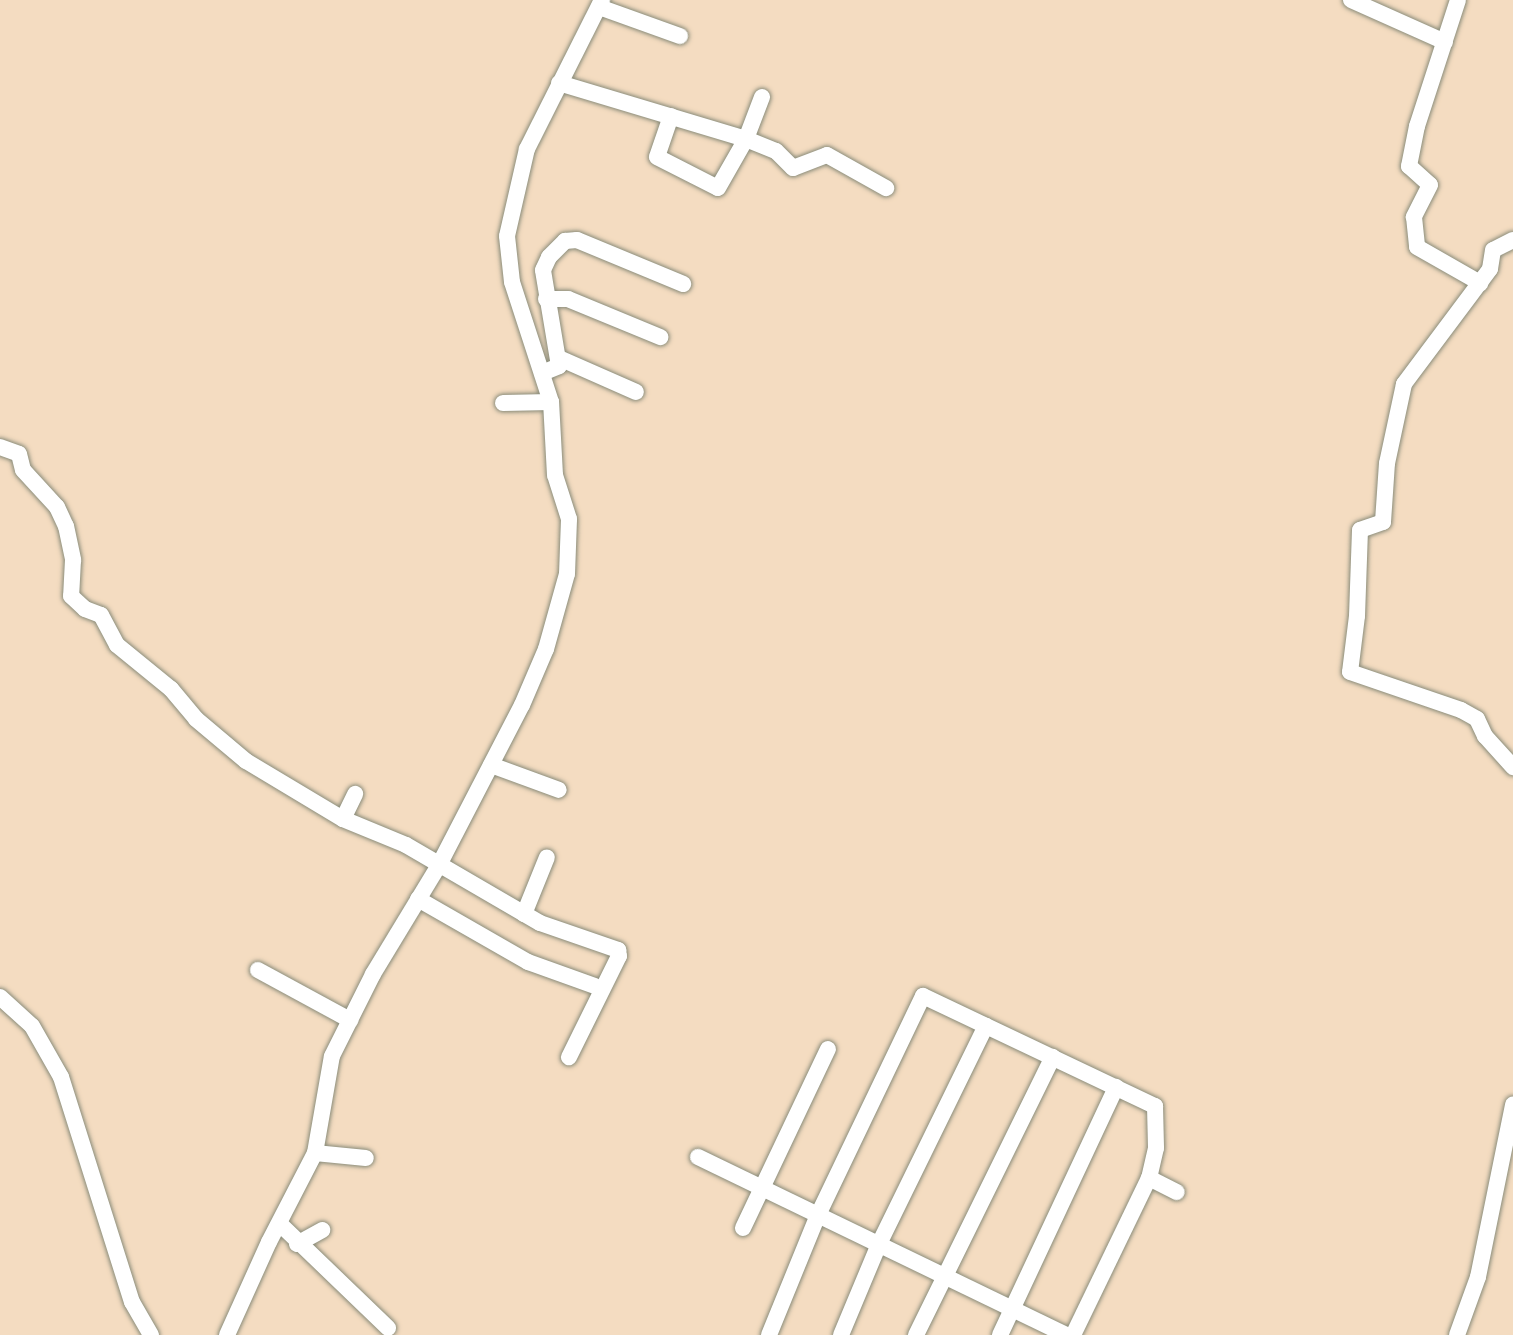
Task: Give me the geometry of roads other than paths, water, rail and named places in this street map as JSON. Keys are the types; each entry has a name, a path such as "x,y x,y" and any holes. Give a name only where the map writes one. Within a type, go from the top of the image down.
{"street":[{"path":"1351,0 1445,42"},
{"path":"1458,0 1417,126 1409,166 1430,185 1414,217 1415,244 1420,250 1480,283"},
{"path":"227,1335 315,1153 332,1056 491,765 546,649 567,574 569,519 555,475 551,402 512,282 507,236 527,149 600,4 680,36"},
{"path":"559,83 746,139 776,151 793,168 817,156 827,155 886,188"},
{"path":"671,116 657,157 716,187 723,184 746,139 762,97"},
{"path":"542,373 556,370 559,358 542,278 546,263 569,240 683,284"},
{"path":"1513,240 1493,250 1490,269 1404,384 1387,463 1383,522 1360,530 1357,616 1350,672 1461,710 1481,724 1485,736 1513,767"},
{"path":"546,299 568,299 660,337"},
{"path":"559,358 636,392"},
{"path":"503,403 551,402"},
{"path":"0,447 19,454 24,472 57,507 66,526 73,560 71,596 85,609 101,615 117,645 171,689 196,719 246,761 343,819 406,845 524,914 619,953 569,1057"},
{"path":"491,765 559,790"},
{"path":"343,819 355,794"},
{"path":"524,914 547,857"},
{"path":"418,899 528,962 595,986"},
{"path":"258,970 350,1020"},
{"path":"769,1335 818,1215 923,996 1155,1106 1156,1148 1149,1178 1073,1335"},
{"path":"0,997 32,1026 61,1077 132,1302 151,1335"},
{"path":"841,1335 879,1244 986,1026"},
{"path":"743,1228 828,1049"},
{"path":"916,1335 942,1275 1053,1057"},
{"path":"1000,1335 1116,1087"},
{"path":"1457,1335 1478,1277 1511,1130 1513,1105"},
{"path":"315,1153 366,1158"},
{"path":"698,1157 1066,1335"},
{"path":"1149,1178 1177,1192"},
{"path":"280,1224 297,1244 388,1328"},
{"path":"297,1244 322,1230"}]}
